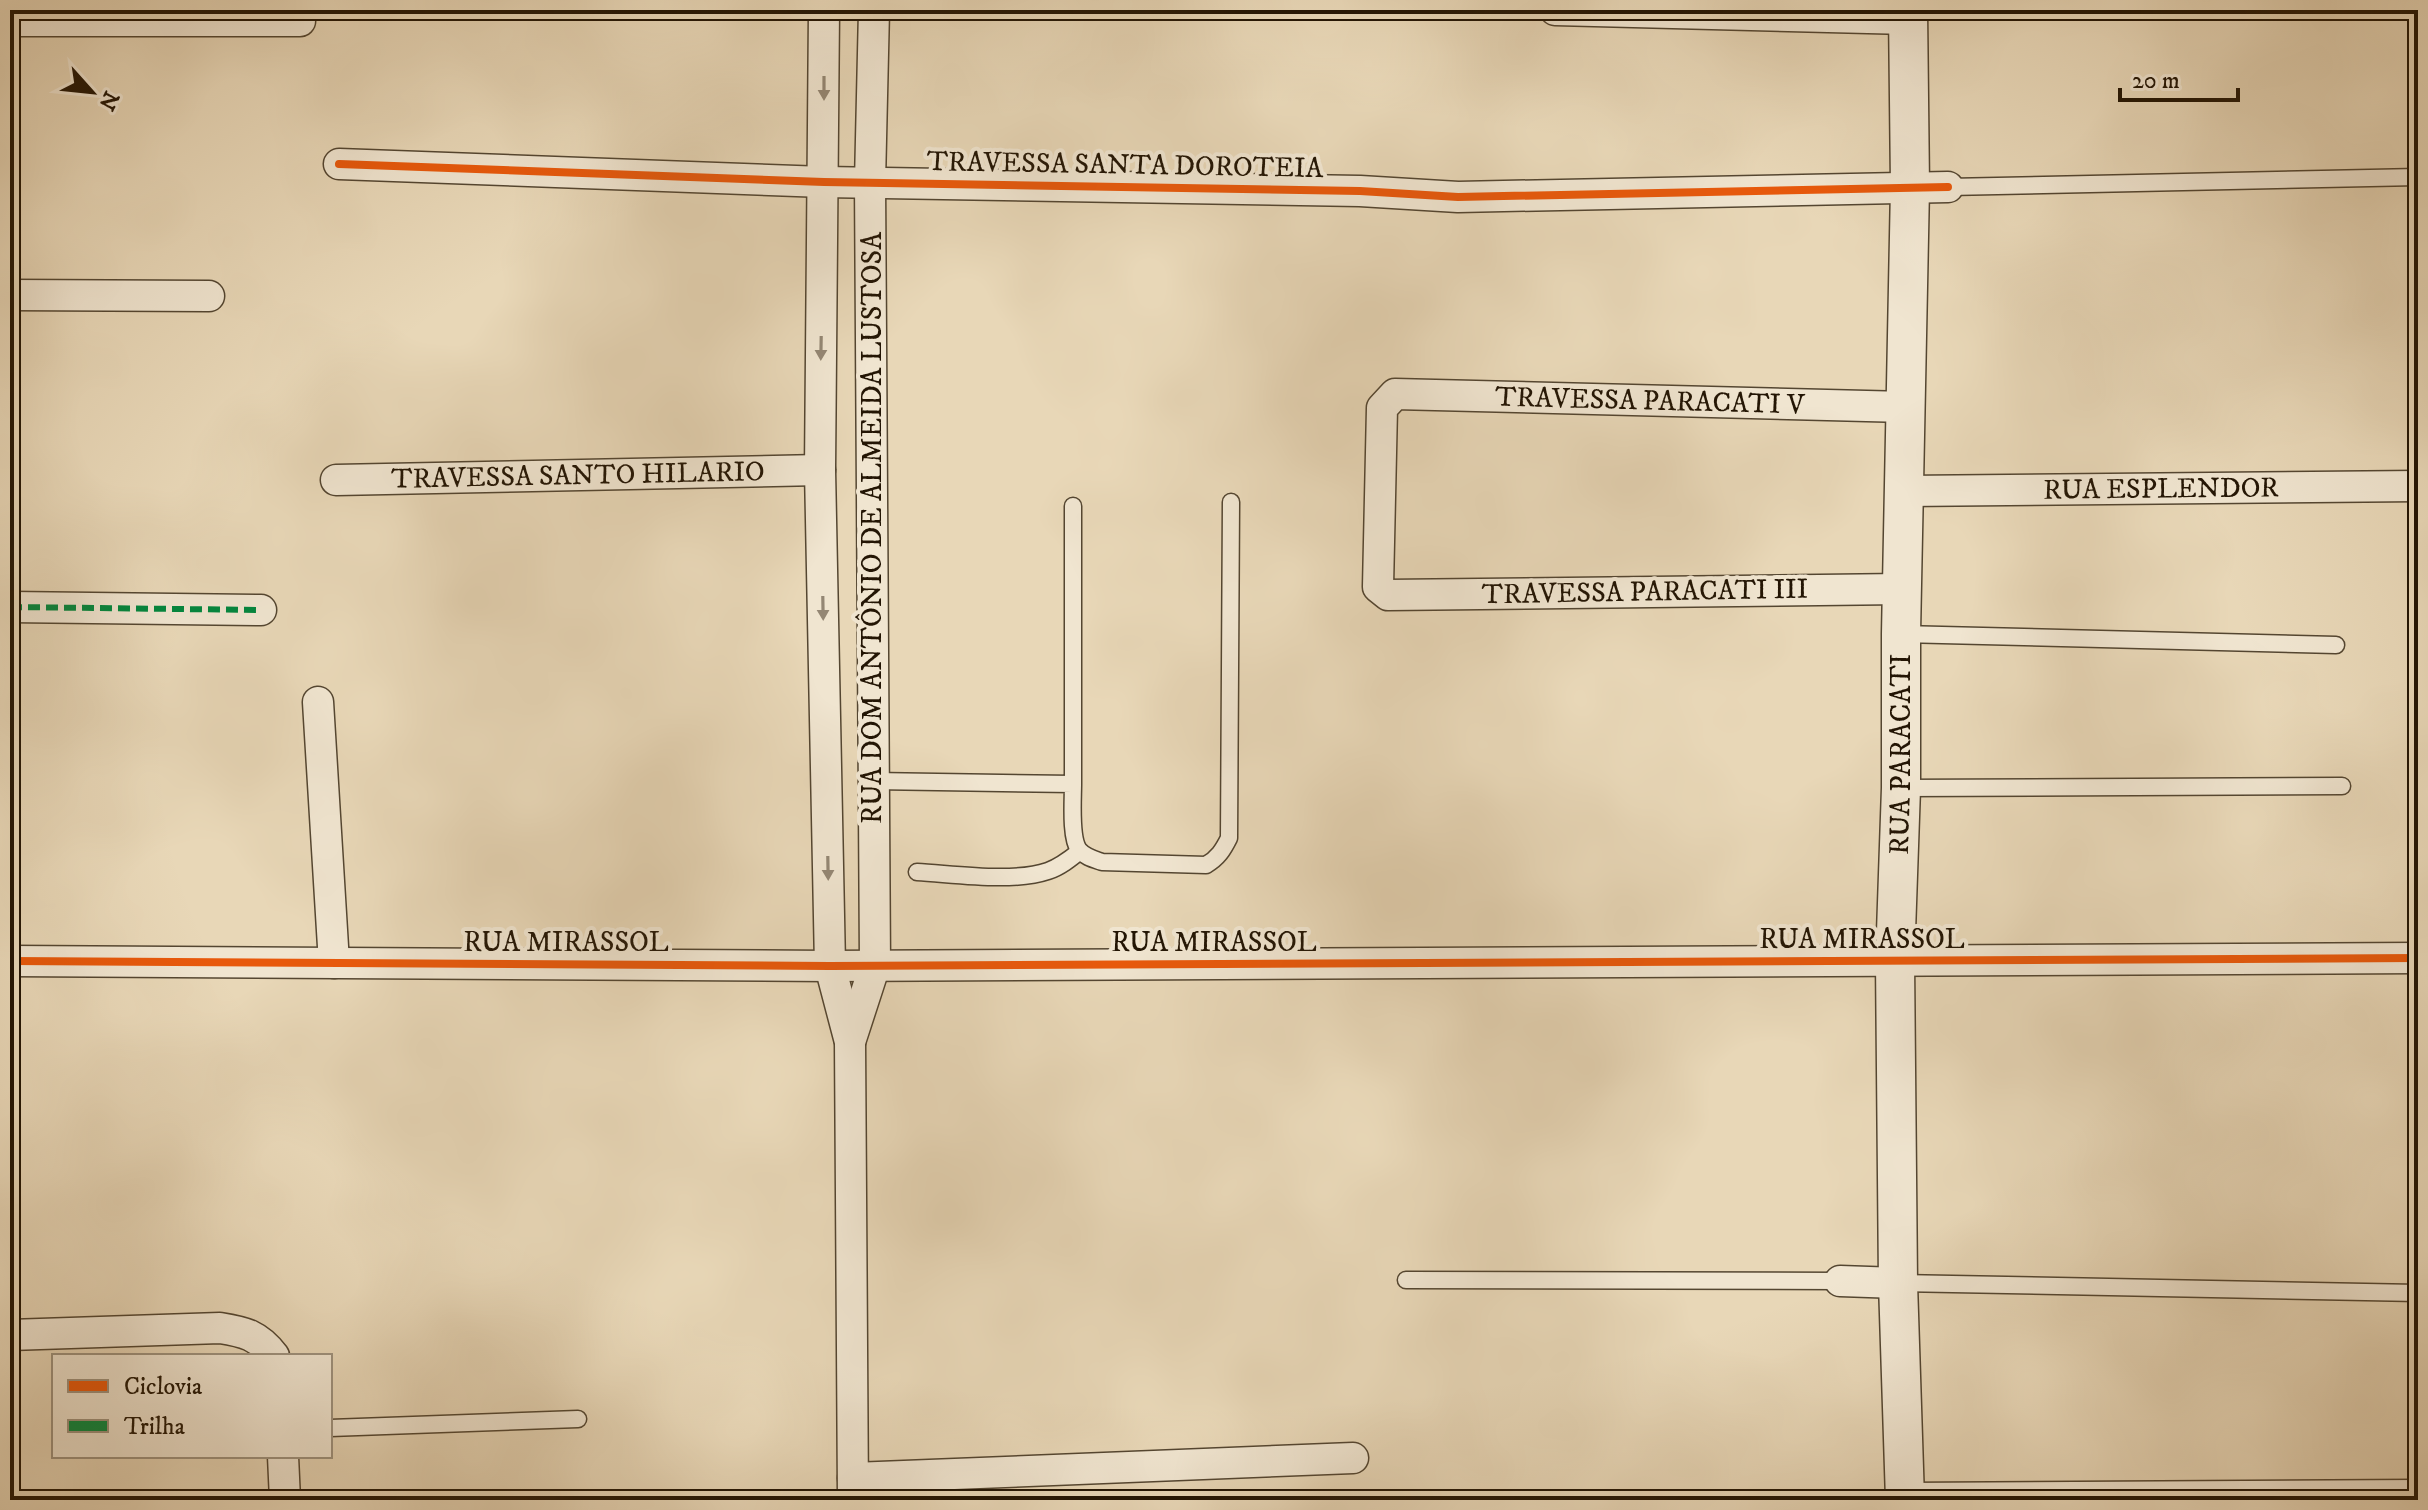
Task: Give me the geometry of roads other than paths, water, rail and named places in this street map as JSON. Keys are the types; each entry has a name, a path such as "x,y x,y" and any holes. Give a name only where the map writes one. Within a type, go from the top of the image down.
{"street":[{"name":"RUA DOM ANTÔNIO DE ALMEIDA LUSTOSA","path":"824,10 820,470 830,966 850,1042 853,1489"},
{"name":"RUA DOM ANTÔNIO DE ALMEIDA LUSTOSA","path":"850,1042 875,965 870,182 874,10"},
{"path":"1555,10 1908,15"},
{"name":"RUA PARACATI","path":"1905,1499 1898,1283 1895,961 1901,788 1910,187 1908,15"},
{"path":"10,21 300,21"},
{"name":"TRAVESSA SANTA DOROTEIA","path":"339,164 824,182 1360,191 1458,197 1948,187"},
{"path":"10,295 209,296"},
{"name":"TRAVESSA PARACATI V","path":"1388,595 1378,587 1382,408 1395,394 1906,407"},
{"name":"TRAVESSA SANTO HILARIO","path":"336,480 820,470"},
{"name":"RUA ESPLENDOR","path":"1905,491 2418,486"},
{"name":"TRAVESSA PARACATI III","path":"1388,595 1902,589"},
{"path":"10,607 261,610"},
{"path":"318,702 334,963"},
{"name":"RUA MIRASSOL","path":"10,961 830,966 2418,958"},
{"path":"1840,1281 1898,1283"},
{"path":"10,1335 220,1328 242,1332 263,1341 273,1354"},
{"path":"283,1458 285,1500"},
{"path":"853,1489 1353,1458"},
{"path":"1905,1499 2418,1495"}],"lane":[{"path":"1948,187 2418,177"},
{"path":"1073,506 1075,841 1080,851 1102,862 1206,865 1216,860 1229,838 1231,502"},
{"path":"1901,634 2336,645"},
{"path":"873,781 1073,784"},
{"path":"1901,788 2342,786"},
{"path":"917,872 1032,875 1049,871 1080,851"},
{"path":"1406,1280 1840,1281"},
{"path":"1898,1283 2418,1293"},
{"path":"332,1428 578,1419"}]}
